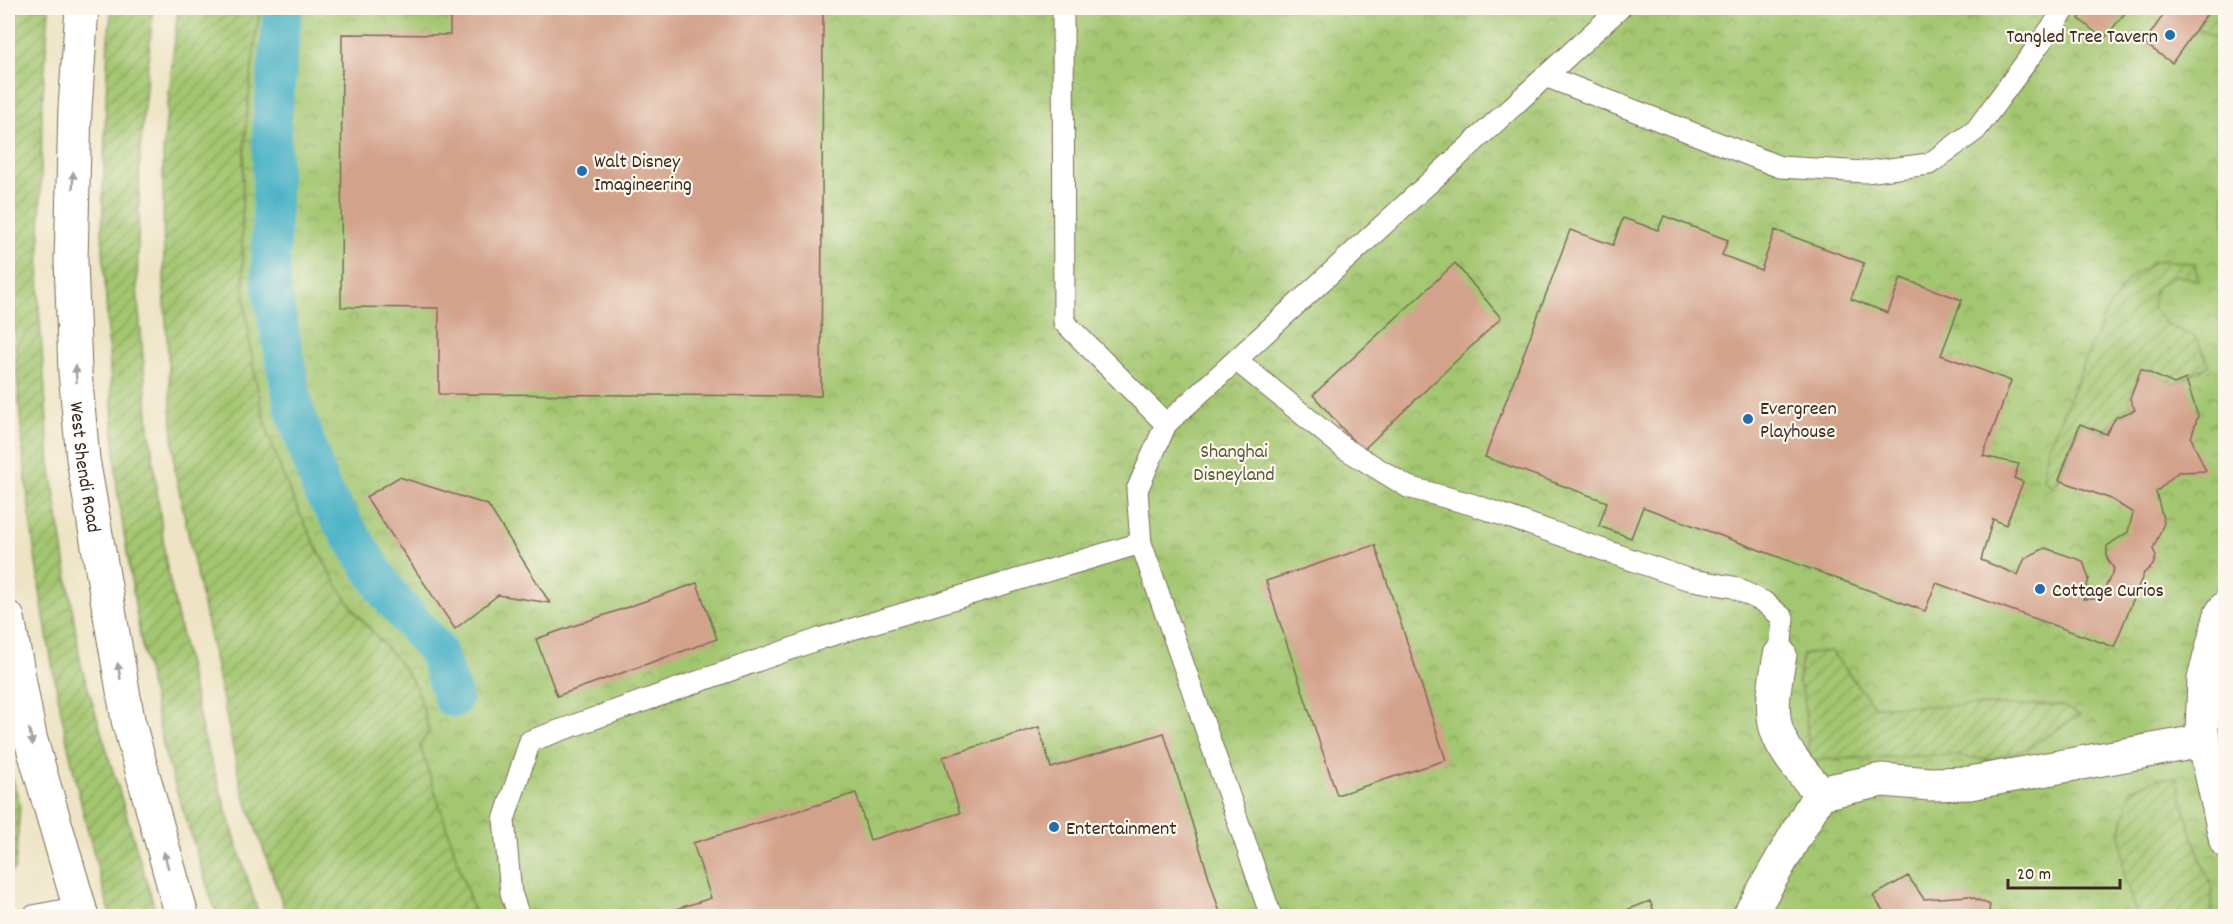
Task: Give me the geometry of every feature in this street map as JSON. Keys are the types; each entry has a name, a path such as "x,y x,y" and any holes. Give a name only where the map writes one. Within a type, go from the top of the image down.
{"street":[{"name":"West Shendi Road","path":"82,8 75,108 71,260 75,372 83,459 128,720 182,916"},
{"path":"2226,608 2221,614 2204,679 2204,741 2226,842"},
{"path":"8,618 30,737 80,912"},
{"path":"1780,655 1772,716 1780,743 1820,793"},
{"path":"1749,916 1820,793 1882,780 1930,784 1971,783 2204,741"}],"lane":[{"path":"1062,8 1064,322 1166,424"},
{"path":"1271,916 1141,543 1137,490 1166,424 1620,8"},
{"path":"1545,76 1780,167 1866,171 1929,164 1976,130 2066,8"},
{"path":"1236,360 1344,448 1408,488 1474,505 1688,579 1733,587 1764,602 1783,618 1780,655"},
{"path":"519,916 511,894 504,820 530,741 822,638 1141,543"},
{"path":"33,916 80,912"}],"green space":[{"path":"14,8 49,8 42,109 39,307 50,464 81,665 157,916 111,916 81,804 57,692 38,579 25,466 16,353 11,239"},
{"path":"112,8 153,8 140,153 137,288 149,426 166,563 203,735 259,916 217,916 165,754 140,636 117,488 102,232 108,38"},
{"path":"178,8 260,8 248,109 242,211 246,313 263,413 273,450 304,522 328,570 354,610 395,657 416,688 429,731 420,745 475,916 287,916 241,786 175,471 164,288 163,151"},
{"name":"Shanghai Disneyland","path":"260,8 2225,8 2225,916 475,916 420,745 429,731 416,688 395,657 354,610 328,570 304,522 273,450 263,413 246,313 242,211 248,109"},
{"path":"2211,8 2216,8 2225,15 2225,46 2197,27"},
{"path":"2225,103 2226,159 2221,153 2218,139 2220,117"},
{"path":"2165,260 2195,264 2198,280 2174,275 2155,289 2152,308 2168,325 2194,336 2210,365 2174,384 2141,369 2130,399 2135,410 2116,417 2106,434 2080,424 2054,488 2043,479 2048,448 2106,312 2128,280 2152,262"},
{"path":"1831,651 1874,706 2060,705 2080,715 2024,750 1989,760 1948,755 1810,760 1804,698 1798,681 1803,655"},
{"path":"2225,679 2225,727 2220,708"},
{"path":"8,761 20,805 15,868 8,876"},
{"path":"2158,778 2176,778 2193,838 2213,890 2210,916 2137,916 2124,875 2121,830 2131,790"}],"building":[{"name":"Walt Disney Imagineering","path":"450,8 823,8 821,396 439,394 439,308 341,307 342,34 450,35"},
{"path":"2088,8 2129,8 2104,39 2079,19"},
{"name":"Tangled Tree Tavern","path":"2168,8 2211,8 2172,63 2144,43"},
{"path":"2216,8 2226,8 2226,15"},
{"name":"Evergreen Playhouse","path":"1664,216 1728,240 1722,255 1761,270 1775,230 1864,263 1851,299 1888,313 1901,278 1962,300 1941,355 2011,381 1983,456 2019,464 2014,478 2023,482 2006,525 1993,519 1981,560 2018,575 2025,558 2045,548 2083,561 2089,579 2083,599 2100,599 2114,569 2107,558 2107,546 2128,532 2133,513 2111,499 2059,480 2080,424 2106,434 2116,417 2135,410 2130,399 2141,369 2174,384 2186,379 2198,416 2191,438 2206,471 2178,472 2156,492 2164,523 2153,549 2156,556 2153,565 2144,573 2114,647 1936,583 1925,611 1643,507 1631,538 1599,526 1607,502 1485,457 1570,230 1613,245 1623,218 1658,230"},
{"path":"1455,263 1501,318 1362,451 1313,395"},
{"path":"399,477 488,505 550,603 498,595 455,629 366,497"},
{"path":"1375,545 1446,760 1337,795 1266,581"},
{"path":"697,583 717,639 557,696 536,639"},
{"name":"Entertainment","path":"1039,727 1051,768 1164,733 1221,916 654,916 711,898 693,843 856,793 870,840 960,813 943,757"},
{"path":"1908,876 1924,899 1969,896 1990,905 1988,916 1883,916 1885,914 1873,896"},
{"path":"1650,901 1656,916 1611,916"}],"waterway":[{"path":"283,8 272,125 271,285 294,408 322,491 389,595 437,651 453,698"}],"place":[{"name":"Tangled Tree Tavern","path":"2170,35"},
{"name":"Walt Disney Imagineering","path":"582,171"},
{"name":"Evergreen Playhouse","path":"1748,419"},
{"name":"Cottage Curios","path":"2040,589"},
{"name":"Entertainment","path":"1054,827"}]}
